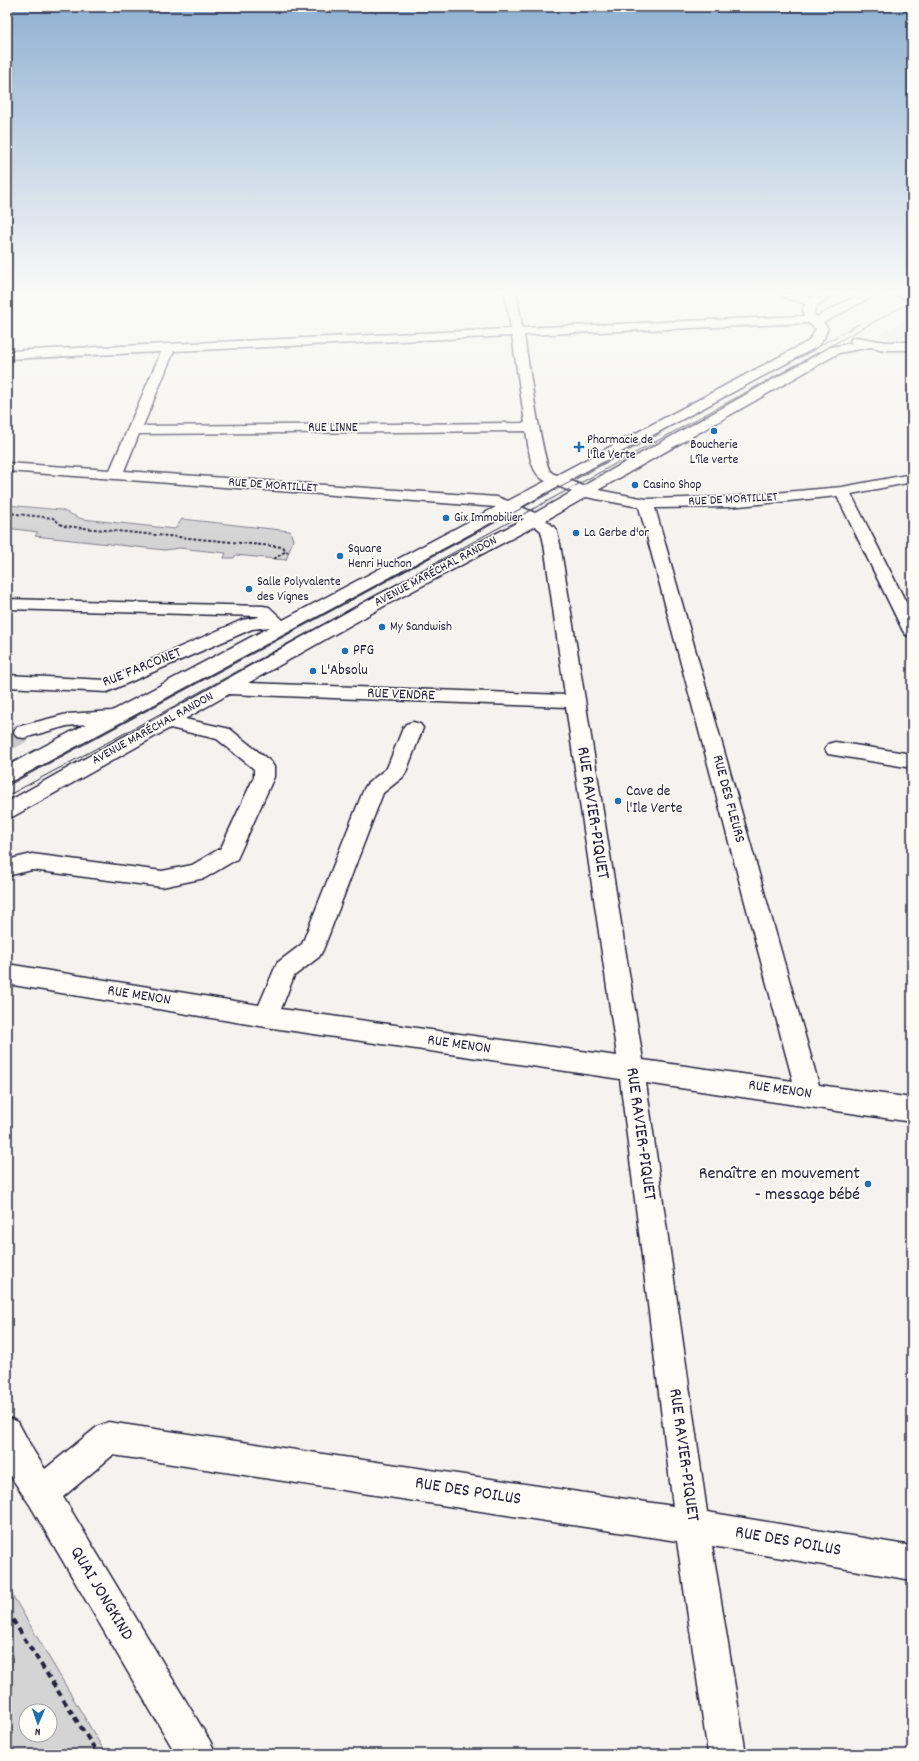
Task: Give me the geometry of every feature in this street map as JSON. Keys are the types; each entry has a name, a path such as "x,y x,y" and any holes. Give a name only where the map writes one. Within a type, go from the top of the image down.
{"street":[{"path":"115,475 157,376"},
{"name":"RUE DE MORTILLET","path":"525,376 532,427 540,465 545,476 584,492 646,504 729,502 842,491 912,478"},
{"name":"AVENUE MARÉCHAL RANDON","path":"7,775 118,716 278,624 506,507 752,376"},
{"name":"AVENUE MARÉCHAL RANDON","path":"7,811 380,601 536,520 789,376"},
{"name":"RUE LINNE","path":"135,430 532,427"},
{"name":"RUE DE MORTILLET","path":"7,467 497,502 536,520"},
{"path":"842,491 912,631"},
{"name":"RUE DES FLEURS","path":"646,504 809,1094"},
{"name":"RUE RAVIER-PIQUET","path":"536,520 548,530 552,544 632,1071 692,1526 727,1754"},
{"path":"7,604 263,611 278,624"},
{"name":"RUE FARCONET","path":"7,681 107,686 248,624 278,624"},
{"name":"RUE VENDRE","path":"226,688 575,701"},
{"path":"24,732 67,720 118,716"},
{"path":"7,868 32,862 162,879 197,872 230,853 264,777 264,767 223,734 167,721"},
{"path":"266,1017 285,970 311,950 374,788 396,772 413,728"},
{"path":"835,749 912,761"},
{"name":"RUE MENON","path":"7,974 266,1017 632,1071 809,1094 912,1110"},
{"name":"QUAI JONGKIND","path":"7,1433 21,1462 42,1493 197,1754"},
{"name":"RUE DES POILUS","path":"42,1493 108,1438 692,1526 912,1563"}],"path":[{"path":"7,513 53,518 63,526 283,547 287,552 274,558"},
{"path":"7,1611 98,1754"},
{"path":"7,1743 14,1754"}],"shaded area":[{"path":"7,505 61,510 82,519 175,529 182,519 290,531 293,540 286,560 236,555 234,558 224,558 226,553 179,548 165,550 35,536 38,532 7,528 9,521 7,521"},
{"path":"7,1586 106,1754 7,1754"}],"tunnel":[{"path":"7,741 24,732"}],"tram line":[{"path":"7,796 114,739 775,376"},
{"path":"7,786 661,433"}],"place":[{"name":"Boucherie L'île verte","path":"714,431"},
{"name":"Pharmacie de l'Île Verte","path":"579,447"},
{"name":"Casino Shop","path":"635,485"},
{"name":"Gix Immobilier","path":"446,518"},
{"name":"La Gerbe d'or","path":"576,533"},
{"name":"Square Henri Huchon","path":"340,556"},
{"name":"Salle Polyvalente des Vignes","path":"249,589"},
{"name":"My Sandwish","path":"382,627"},
{"name":"PFG","path":"345,651"},
{"name":"L'Absolu","path":"313,671"},
{"name":"Cave de l'Ile Verte","path":"618,801"},
{"name":"Renaître en mouvement - message bébé","path":"868,1184"}]}
